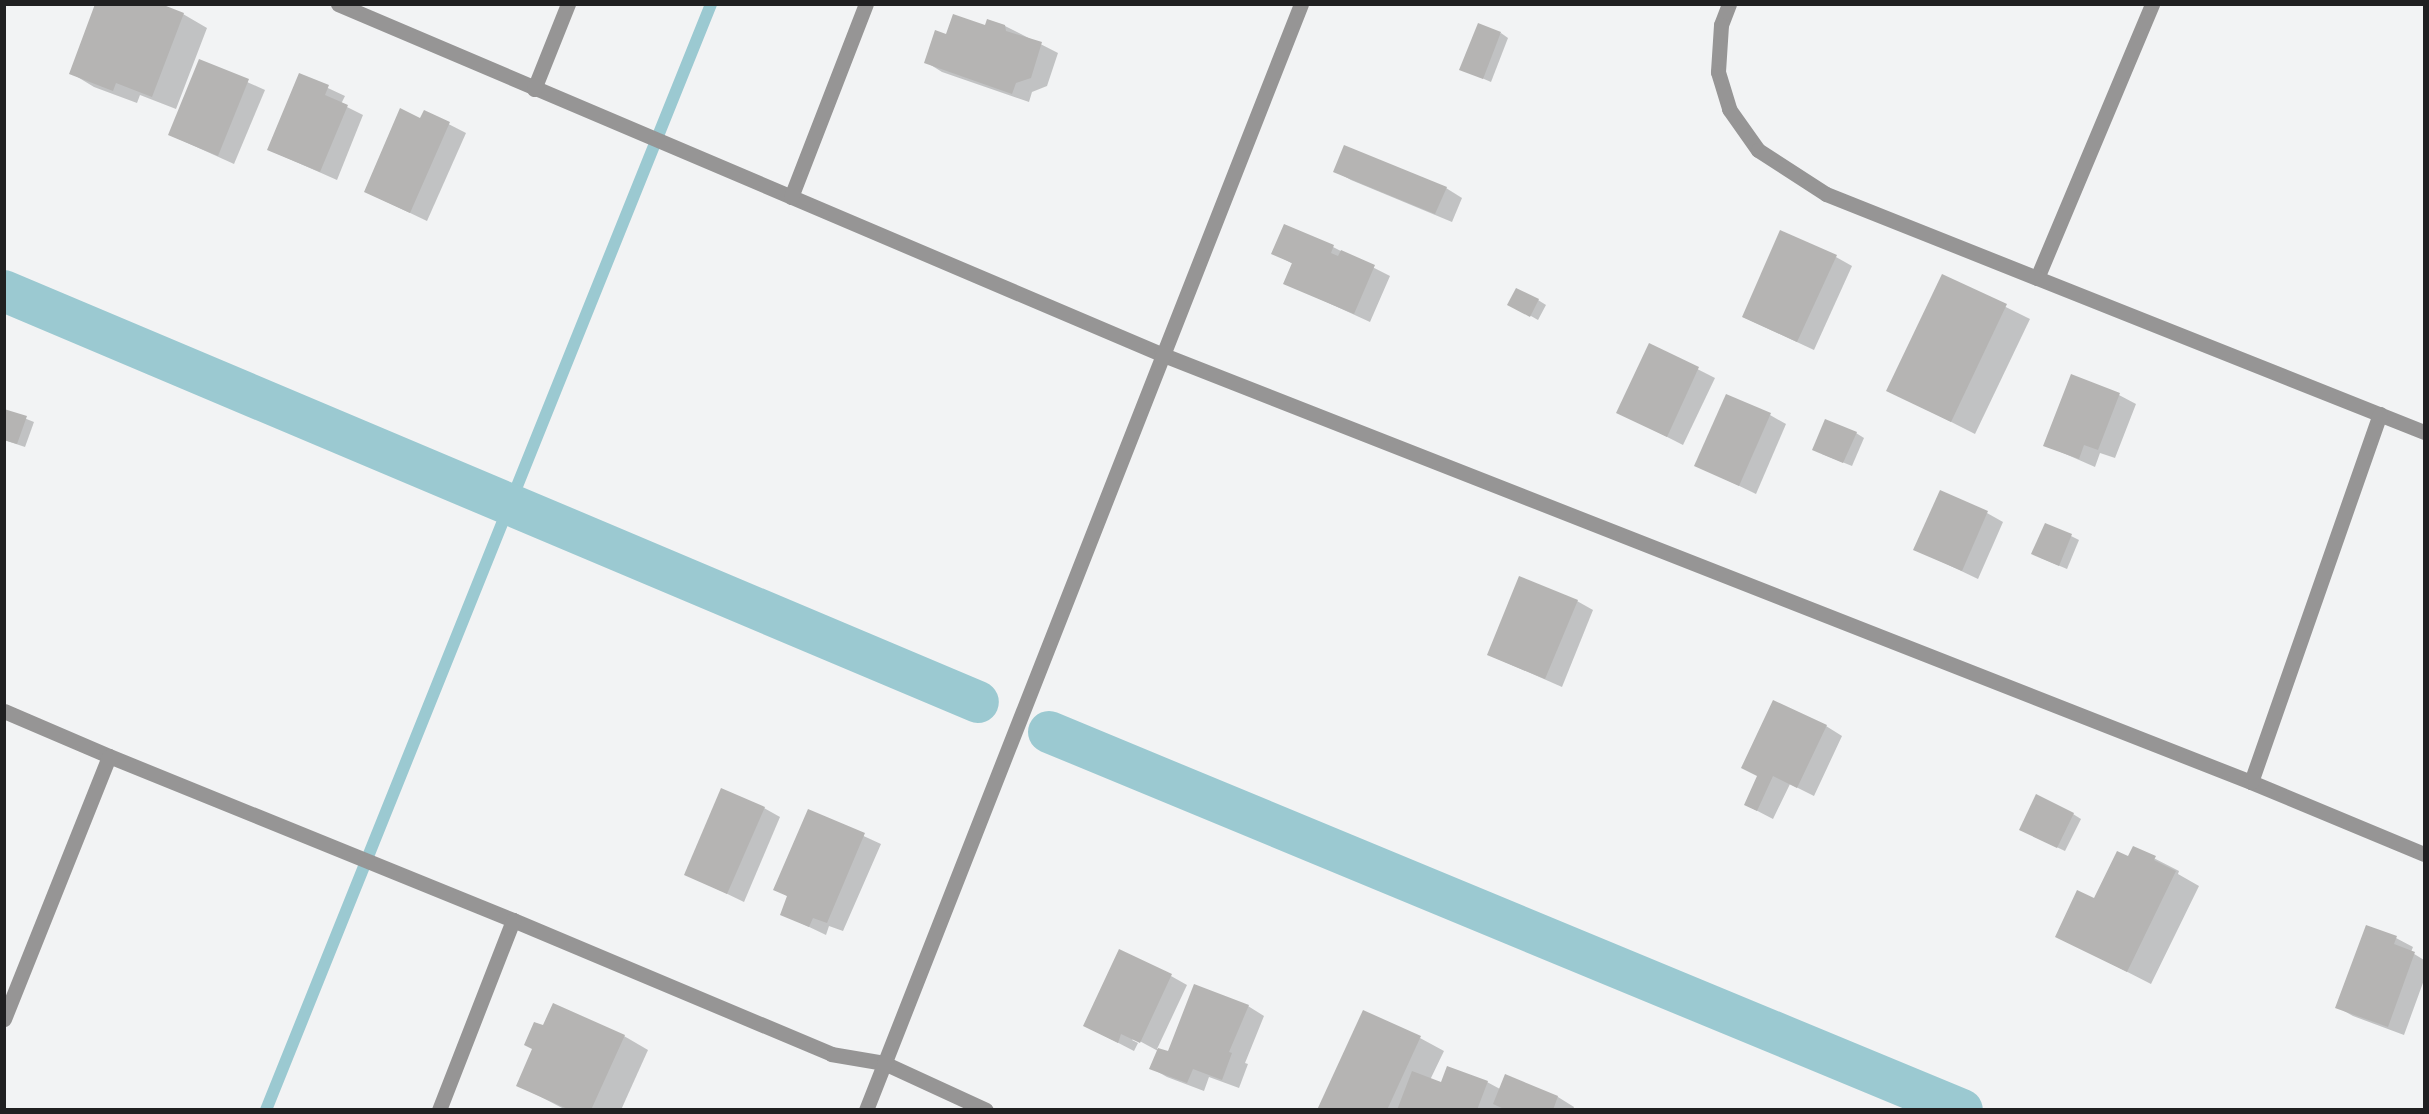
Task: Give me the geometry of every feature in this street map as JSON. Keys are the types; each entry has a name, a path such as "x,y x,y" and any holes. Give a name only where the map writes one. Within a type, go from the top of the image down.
{"street":[{"path":"338,4 534,90 1161,354 2251,782 2424,854"},
{"path":"534,90 568,4"},
{"path":"791,197 866,4"},
{"path":"866,1110 1161,354 1302,4"},
{"path":"1729,4 1721,25 1718,72 1729,109 1758,150 1826,194 2424,432"},
{"path":"2037,278 2152,4"},
{"path":"2251,782 2380,414"},
{"path":"4,711 513,920 831,1054 884,1063 986,1110"},
{"path":"4,1019 109,756"},
{"path":"439,1110 513,920"}],"building":[{"path":"95,4 161,4 184,13 152,97 116,83 113,91 69,74"},
{"path":"953,14 985,25 987,19 1005,25 1006,31 1042,42 1031,78 1016,83 1012,94 924,63 935,30 946,34"},
{"path":"1478,23 1501,32 1483,79 1459,70"},
{"path":"199,59 249,79 218,156 168,135"},
{"path":"299,73 329,85 325,95 348,105 320,172 267,150"},
{"path":"400,108 420,118 424,110 450,122 410,213 364,192"},
{"path":"1344,145 1447,187 1435,214 1333,172"},
{"path":"1284,224 1334,245 1331,253 1338,256 1341,250 1375,265 1354,314 1283,284 1292,263 1271,254"},
{"path":"1780,230 1837,255 1797,342 1742,317"},
{"path":"1942,274 2007,304 1951,422 1886,391"},
{"path":"1516,288 1539,299 1530,317 1507,305"},
{"path":"1649,343 1699,367 1667,437 1616,413"},
{"path":"2071,374 2120,393 2098,450 2084,445 2079,459 2043,446"},
{"path":"1726,394 1771,413 1739,486 1694,466"},
{"path":"4,409 27,416 17,444 4,440"},
{"path":"1825,419 1857,432 1843,463 1812,450"},
{"path":"1940,490 1988,511 1962,571 1913,550"},
{"path":"2045,523 2072,534 2059,566 2031,554"},
{"path":"1519,576 1578,600 1545,679 1487,655"},
{"path":"1773,700 1827,725 1797,788 1773,776 1757,811 1744,805 1757,776 1741,768"},
{"path":"721,788 765,807 727,894 684,875"},
{"path":"2036,794 2074,813 2057,848 2019,830"},
{"path":"808,809 865,833 827,923 813,918 809,927 780,915 787,896 773,890"},
{"path":"2133,846 2156,856 2154,860 2176,871 2127,972 2055,937 2077,890 2094,898 2117,851 2128,856"},
{"path":"2366,925 2397,936 2394,944 2415,952 2388,1027 2335,1008"},
{"path":"1119,949 1172,974 1140,1043 1121,1034 1118,1043 1083,1026"},
{"path":"1194,984 1249,1005 1229,1052 1232,1053 1222,1080 1193,1069 1187,1083 1149,1069 1158,1048 1168,1051"},
{"path":"553,1003 625,1035 591,1110 570,1110 516,1086 532,1049 524,1045 534,1022 543,1025"},
{"path":"1363,1010 1421,1036 1387,1110 1317,1110"},
{"path":"1447,1066 1488,1081 1477,1110 1397,1110 1412,1071 1441,1082"},
{"path":"1505,1074 1558,1096 1553,1110 1506,1110 1493,1104"}],"waterway":[{"path":"266,1110 711,4"},
{"path":"4,291 978,702"},
{"path":"1049,732 1962,1110"}]}
